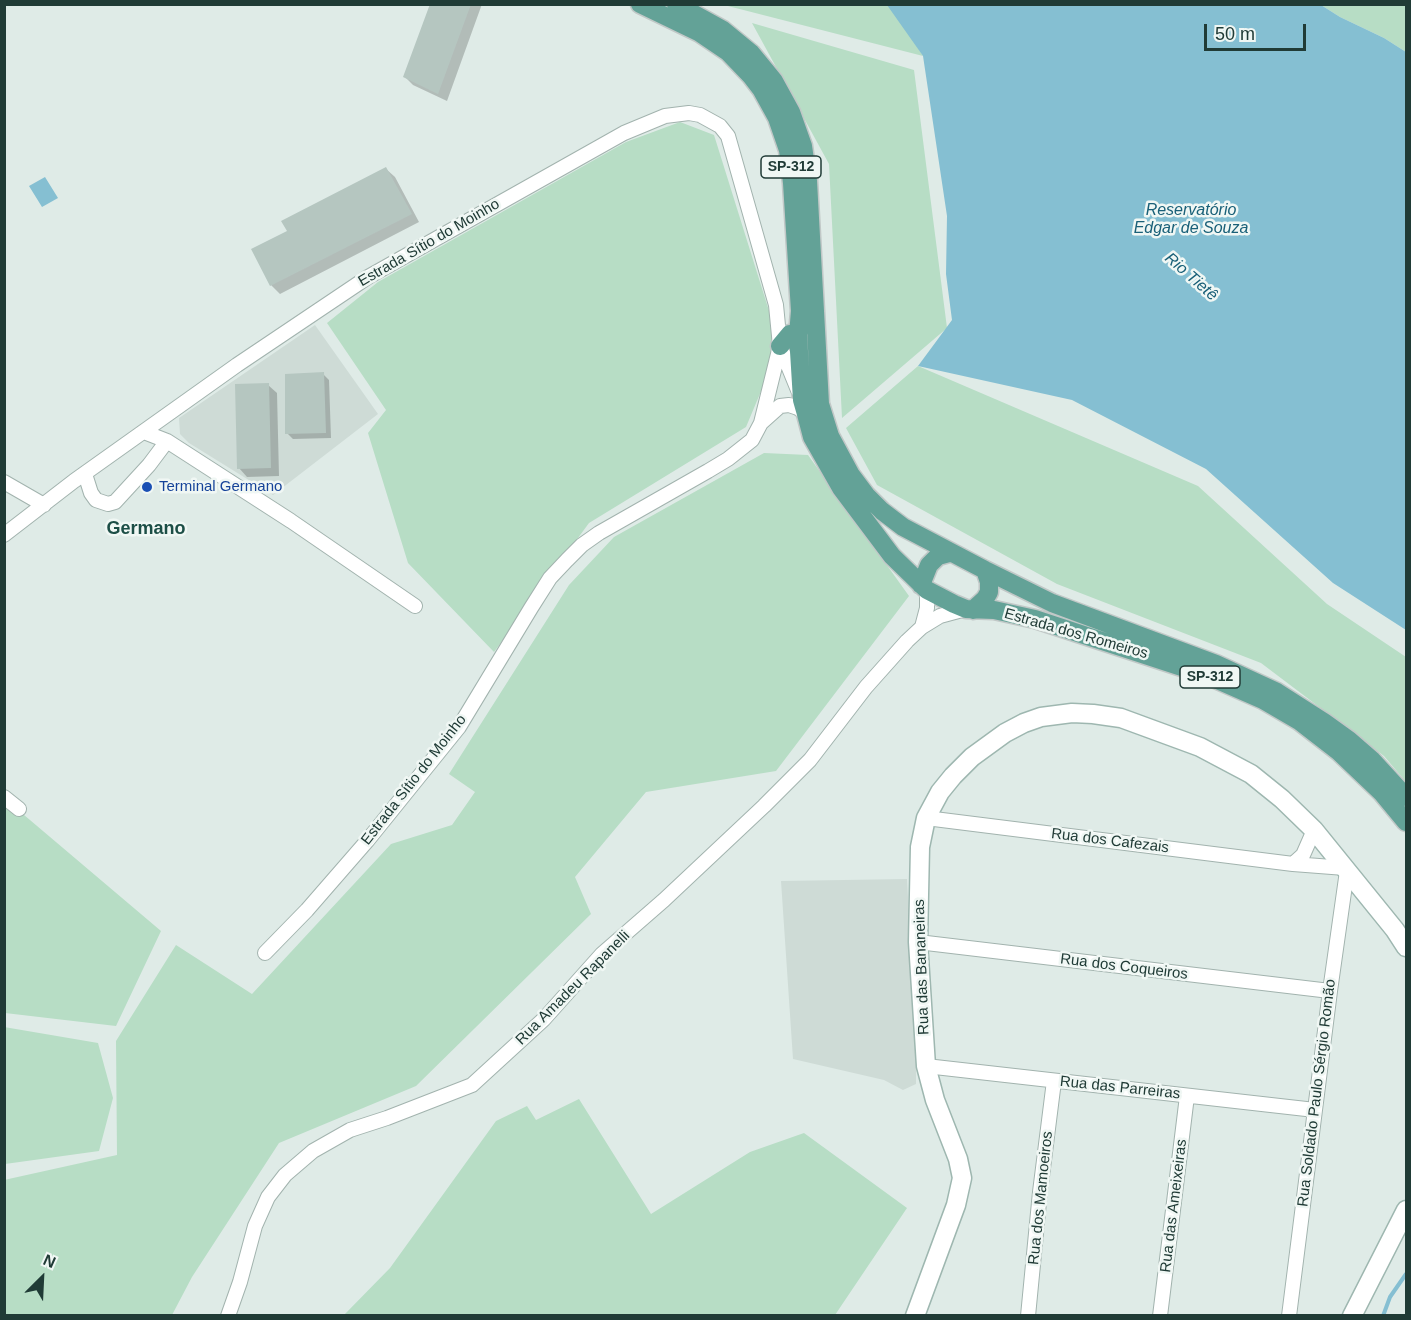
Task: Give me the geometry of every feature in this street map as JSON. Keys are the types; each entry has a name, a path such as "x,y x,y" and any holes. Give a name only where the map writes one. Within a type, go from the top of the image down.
{"main road":[{"name":"Estrada dos Romeiros","path":"640,4 700,33 728,52 761,89 777,118 791,166 800,311 798,335 804,407 812,436 841,488 892,556 924,587 969,610 994,610 1035,619 1206,675 1263,700 1299,721 1339,752 1382,793 1407,822"},
{"name":"Estrada dos Romeiros","path":"676,4 723,30 751,53 774,81 795,121 803,146 808,181 820,404 830,436 851,475 866,495 903,527 949,553 1053,603 1216,664 1277,693 1349,740 1372,760 1407,797"},
{"path":"780,346 790,334 798,335 817,380"},
{"path":"924,587 929,565 938,556 949,553"},
{"path":"969,610 980,605 989,592 985,570"}],"street":[{"name":"Estrada Sítio do Moinho","path":"4,535 85,474 277,337 368,277 624,133 665,116 688,113 700,115 720,126 728,136 776,304"},
{"path":"776,304 798,335"},
{"path":"761,423 780,406 804,407 780,346 776,304"},
{"name":"Estrada Sítio do Moinho","path":"265,953 330,884 459,727 550,578 567,560 582,545 609,527 728,459 752,440 761,423 780,346"},
{"path":"144,432 167,441 291,521 415,606"},
{"path":"85,474 91,493 96,500 108,504 116,502 167,441"},
{"path":"4,482 44,505"},
{"path":"922,627 927,608 924,587"},
{"path":"922,627 940,616 969,610"},
{"name":"Rua Amadeu Rapanelli","path":"228,1316 255,1226 268,1197 285,1175 313,1151 350,1130 472,1085 544,1019 602,954 664,900 810,760 866,687 922,627"},
{"name":"Rua das Bananeiras","path":"915,1316 956,1205 962,1178 958,1159 935,1100 926,1066 918,942 920,847 926,818 940,792 972,757 1005,733 1024,723 1041,717 1072,713 1121,718 1226,759 1251,774 1314,830 1407,947"},
{"path":"4,797 19,809"},
{"name":"Rua dos Cafezais","path":"926,818 1346,869"},
{"path":"1293,864 1303,855 1314,830"},
{"name":"Rua Soldado Paulo Sérgio Romão","path":"1289,1316 1346,869"},
{"name":"Rua dos Coqueiros","path":"918,942 1330,991"},
{"name":"Rua das Parreiras","path":"926,1066 1315,1110"},
{"name":"Rua dos Mamoeiros","path":"1028,1316 1054,1081"},
{"name":"Rua das Ameixeiras","path":"1160,1316 1187,1096"},
{"path":"1352,1316 1407,1210"}],"shaded area":[{"path":"315,325 378,414 273,495 189,443 180,434 179,418"},
{"path":"907,879 916,1084 903,1090 884,1080 793,1059 781,881"}],"green space":[{"path":"724,5 892,5 923,56"},
{"path":"1321,5 1406,5 1406,52 1384,38 1340,17"},
{"path":"752,23 914,70 947,328 842,418 829,164"},
{"path":"680,122 714,135 780,346 746,427 589,523 494,652 408,563 368,433 386,410 327,323 378,282 626,142"},
{"path":"918,366 1198,486 1327,604 1406,657 1406,782 1384,756 1261,663 1057,584 877,485 846,428"},
{"path":"764,453 808,455 909,596 776,771 646,792 575,877 591,914 416,1086 279,1143 192,1277 172,1315 5,1315 4,1180 117,1155 116,1041 176,945 252,994 391,844 452,825 475,792 449,774 569,585 614,537"},
{"path":"4,798 161,931 116,1026 5,1013"},
{"path":"4,1027 98,1043 113,1098 99,1151 5,1164"},
{"path":"579,1099 651,1214 750,1152 804,1133 907,1208 835,1315 344,1315 390,1268 496,1121 527,1106 536,1120"}],"water":[{"name":"Reservatório Edgar de Souza","path":"887,5 1321,5 1406,52 1406,630 1333,583 1206,469 1072,400 918,366 952,320 946,274 947,216 923,56"},
{"path":"45,177 58,198 42,207 29,186"}],"building":[{"path":"430,4 471,4 438,94 403,77"},
{"path":"386,167 412,214 270,286 251,249 287,231 281,221"},
{"path":"324,372 326,433 285,434 285,374"},
{"path":"269,383 271,468 237,469 235,384"}],"waterway":[{"path":"1383,1316 1390,1297 1406,1274"}],"place":[{"name":"Terminal Germano","path":"147,487"}],"district":[{"name":"Germano","path":"146,529"}],"water label":[{"name":"Rio Tietê","path":"1191,277"}]}
